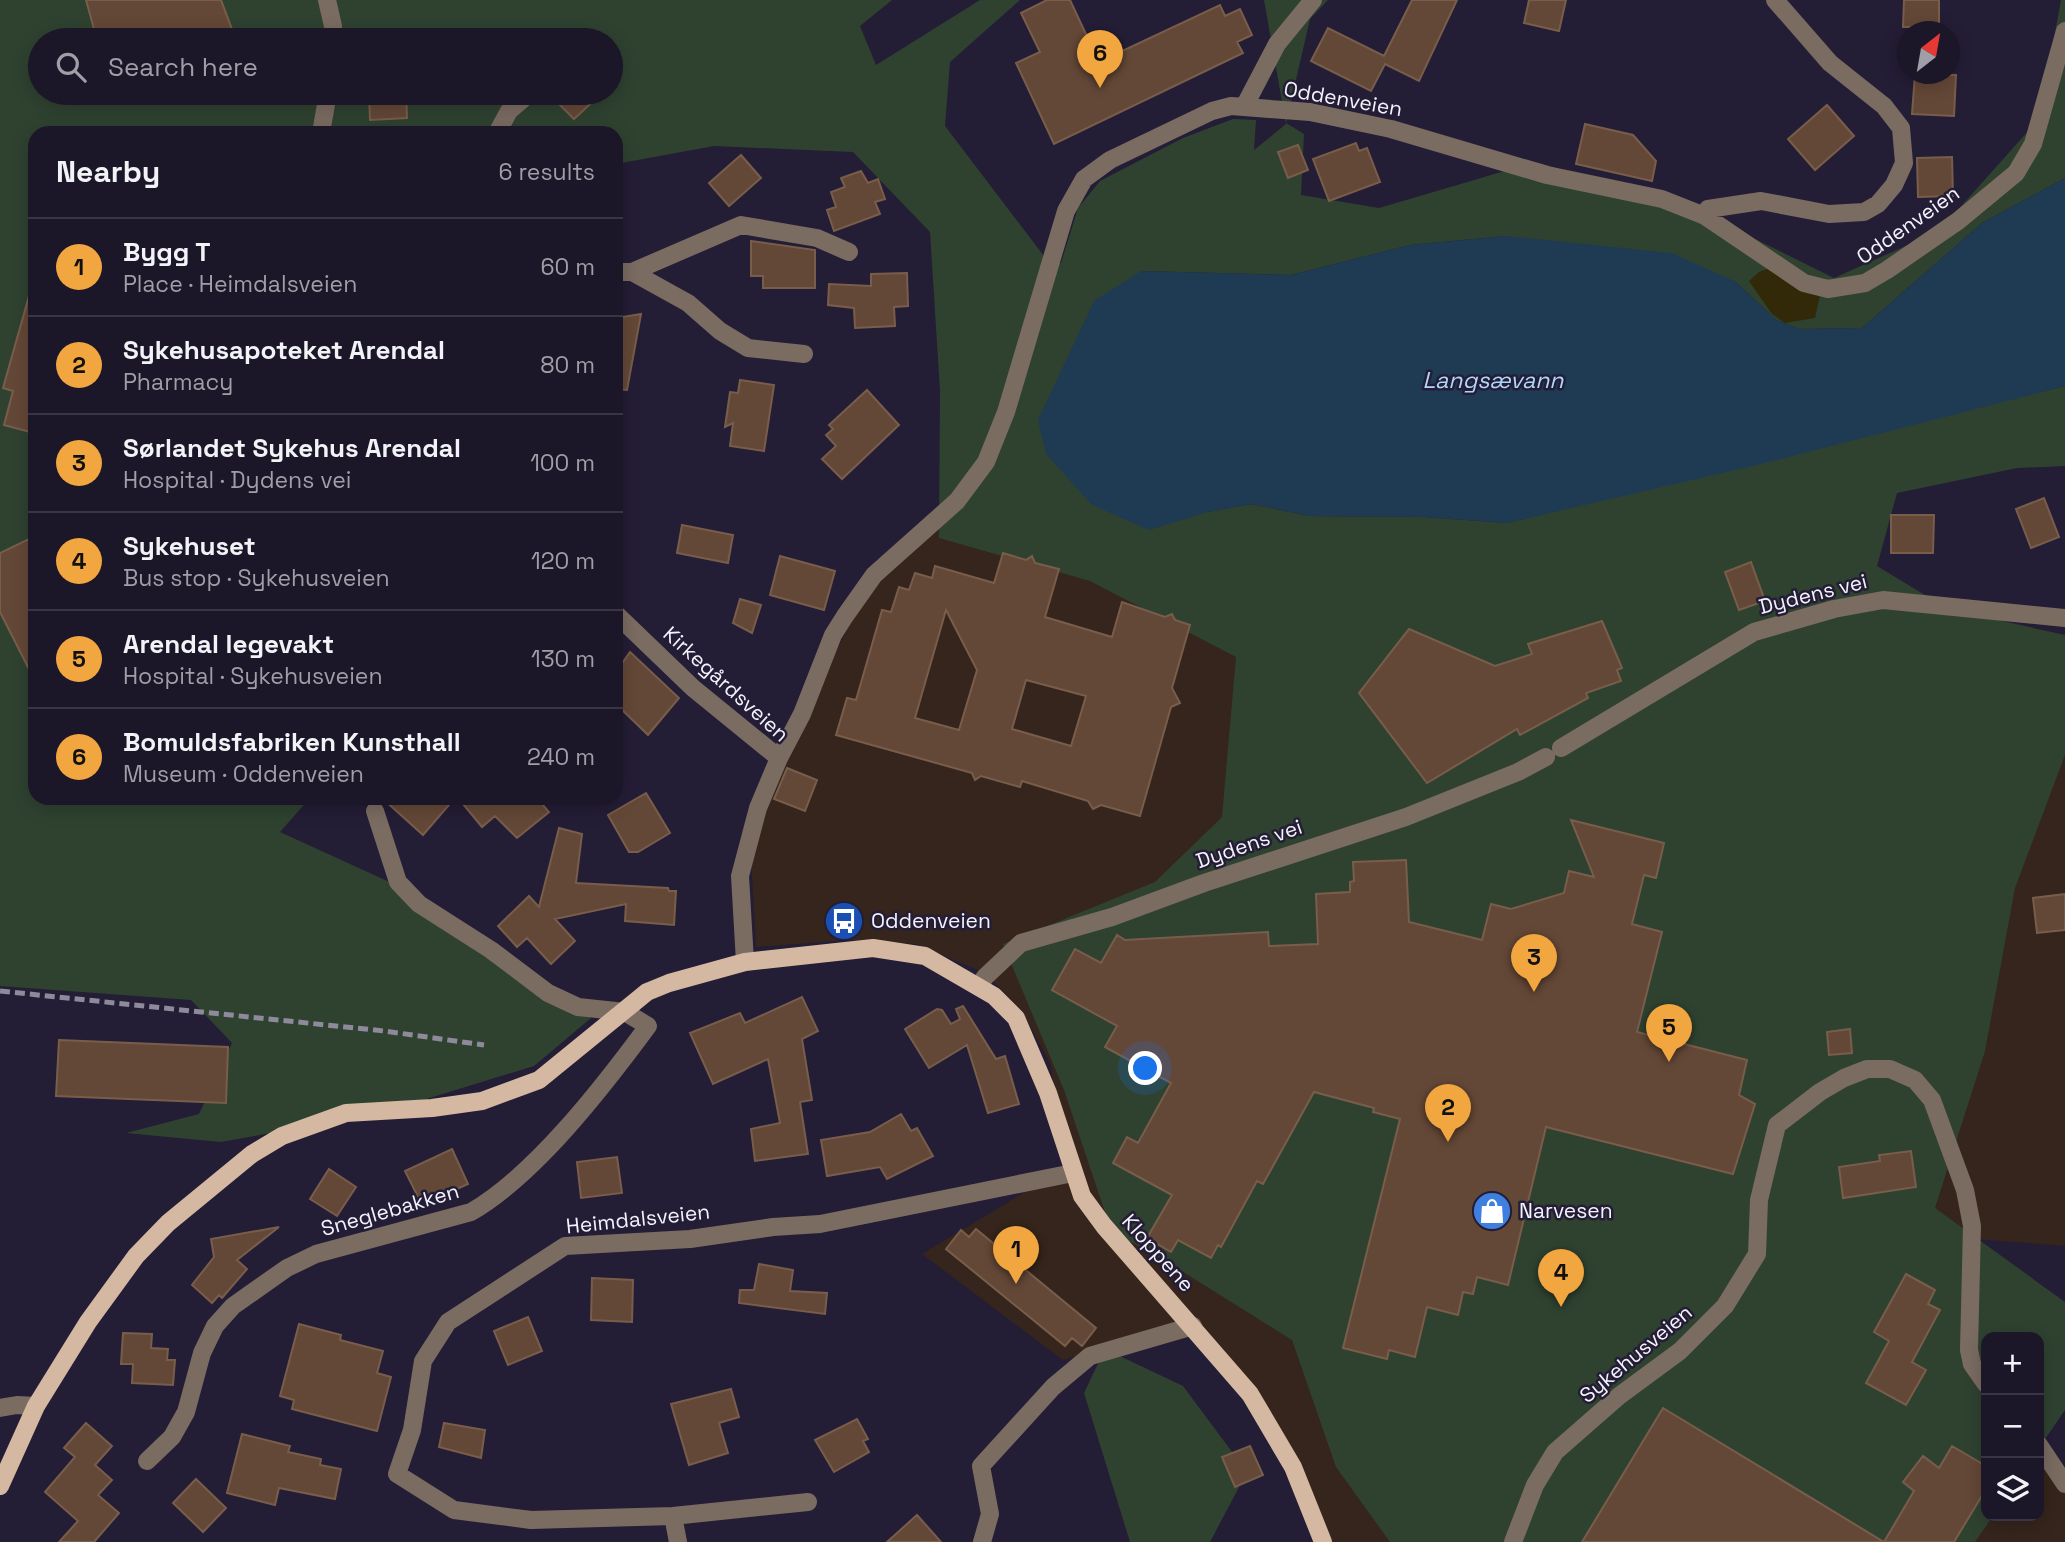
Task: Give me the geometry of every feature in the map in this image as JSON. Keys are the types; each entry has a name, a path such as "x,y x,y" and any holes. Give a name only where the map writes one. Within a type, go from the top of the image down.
{"main road":[{"name":"Kloppene","path":"0,1486 36,1406 88,1322 136,1256 168,1223 252,1154 282,1136 346,1113 432,1108 482,1101 539,1080 648,992 745,962 873,948 925,956 994,996 1016,1018 1048,1093 1082,1196 1104,1226 1250,1394 1293,1467 1323,1542"}],"street":[{"path":"327,0 333,28"},
{"path":"1244,107 1277,44 1313,0"},
{"path":"1705,216 1708,209 1761,201 1829,214 1864,212 1878,204 1894,185 1904,163 1901,128 1884,106 1830,62 1775,0"},
{"name":"Oddenveien","path":"779,758 845,616 874,575 957,501 986,462 1006,412 1066,211 1084,179 1110,160 1212,111 1244,107 1310,112 1391,129 1547,175 1662,199 1705,216 1804,283 1828,289 1865,283 1958,221 2016,173 2033,144 2065,31"},
{"path":"322,126 326,105"},
{"path":"501,126 509,111 516,105"},
{"path":"624,272 741,225 817,238 849,252"},
{"path":"624,272 688,303 720,331 748,348 804,354"},
{"name":"Dydens vei","path":"979,986 1021,943 1112,917 1204,883 1406,817 1518,772 1754,632 1834,609 1883,600 1961,605 2065,618"},
{"name":"Kirkegårdsveien","path":"623,621 693,688 779,758 758,808 740,876 745,962"},
{"path":"375,811 398,882 419,904 491,950 548,993 578,1007 625,1012"},
{"name":"Sneglebakken","path":"147,1461 172,1437 186,1412 211,1335 233,1306 287,1268 316,1254 471,1212 493,1199 571,1122 610,1077 648,1026 625,1012"},
{"name":"Sykehusveien","path":"1513,1542 1535,1485 1555,1452 1619,1396 1680,1351 1725,1306 1750,1269 1757,1254 1759,1200 1777,1125 1792,1116 1820,1091 1867,1069 1890,1069 1915,1080 1932,1100 1965,1190 1972,1226 1969,1350 1972,1364 1981,1377"},
{"name":"Heimdalsveien","path":"673,1516 531,1520 454,1510 397,1474 412,1430 423,1361 448,1322 565,1246 690,1239 774,1227 820,1224 1073,1173"},
{"path":"982,1542 990,1514 981,1466 1054,1387 1090,1356 1193,1326"},
{"path":"0,1408 36,1406"},
{"path":"2044,1452 2065,1484"},
{"path":"678,1542 673,1516 808,1502"}],"shaded area":[{"path":"1008,439 2065,743 2065,1246 1976,1239 1981,1378 1981,1521 2044,1521 2044,1453 2065,1480 2065,1542 1321,1542 1258,1417 1195,1324 1063,1360 922,1254 1063,1169 1051,1065 1022,1011 985,973 916,944 851,940 756,947 750,839 790,739 857,611 916,536"}],"green space":[{"path":"0,0 892,0 860,26 876,65 980,0 1020,0 950,62 945,126 1050,264 1061,263 1078,208 1100,181 1183,138 1233,119 1256,120 1254,150 1286,124 1264,0 1328,0 1310,19 1286,123 1304,134 1301,195 1379,208 1535,162 1687,205 1834,278 1939,231 2039,119 2061,0 2065,0 2065,178 1982,223 1862,328 1799,329 1776,320 1736,282 1506,236 1410,245 1291,275 1141,271 1208,512 1251,504 1310,516 1424,517 1507,523 2065,386 2065,466 2017,468 1897,493 1877,566 1948,609 2065,635 2065,755 2015,888 1985,1051 1935,1208 2065,1302 2065,1410 2044,1441 2044,1332 1981,1332 1981,1521 1990,1521 1975,1542 1390,1542 1336,1467 1292,1340 1153,1253 1112,1233 1064,1090 1003,944 1155,882 1222,817 1236,657 1090,581 939,538 940,391 930,232 853,152 714,146 623,163 623,126 28,126 28,805 304,805 280,832 396,885 591,1018 534,1066 381,1113 221,1142 126,1133 199,1114 232,1043 191,1000 0,986"},
{"path":"1105,1349 1183,1386 1247,1472 1210,1542 1130,1542 1084,1393"}],"sand":[{"path":"1770,268 1820,295 1815,318 1785,323 1772,314 1749,281 1759,272"}],"water":[{"name":"Langsævann","path":"2065,178 2065,386 1761,464 1507,523 1424,517 1310,516 1251,504 1208,512 1149,530 1092,505 1046,454 1038,420 1094,301 1141,271 1291,275 1410,245 1506,236 1672,253 1736,282 1776,320 1799,329 1862,328 1982,223"}],"building":[{"path":"86,0 221,0 232,28 94,28"},
{"path":"1047,0 1070,0 1099,62 1220,5 1225,16 1240,9 1252,35 1237,42 1243,53 1054,144 1016,63 1040,52 1021,13"},
{"path":"1412,0 1457,0 1419,81 1385,64 1371,91 1311,61 1328,28 1384,56"},
{"path":"1529,0 1566,0 1559,31 1524,23"},
{"path":"1904,0 1939,0 1939,21 1903,21"},
{"path":"1914,84 1956,84 1954,116 1912,114"},
{"path":"369,105 406,105 407,118 370,120"},
{"path":"560,105 589,105 574,119"},
{"path":"1827,105 1854,136 1815,170 1788,139"},
{"path":"1585,124 1633,135 1656,161 1652,181 1576,164"},
{"path":"1356,143 1359,151 1367,148 1380,182 1329,201 1313,159"},
{"path":"1298,145 1308,170 1288,178 1278,152"},
{"path":"741,155 761,178 729,206 709,183"},
{"path":"1952,157 1953,196 1918,197 1917,158"},
{"path":"861,171 868,183 878,179 885,199 875,202 880,214 834,231 827,210 836,207 831,192 845,187 841,178"},
{"path":"751,241 815,250 815,288 763,288 763,276 751,276"},
{"path":"907,273 908,306 894,307 895,326 855,328 854,308 828,305 829,284 871,286 871,274"},
{"path":"28,300 28,431 4,425 13,391 3,388"},
{"path":"641,314 627,390 623,390 623,317"},
{"path":"740,380 774,385 764,451 730,446 733,423 725,427 730,392 738,393"},
{"path":"867,390 899,425 842,479 822,459 836,446 826,435 833,429 829,425"},
{"path":"2044,498 2059,537 2031,548 2016,509"},
{"path":"1891,515 1934,515 1933,553 1891,553"},
{"path":"682,525 733,535 728,563 677,553"},
{"path":"28,539 28,667 0,612 0,553"},
{"path":"1003,553 1026,560 1032,556 1035,563 1059,569 1045,617 1112,637 1122,602 1165,617 1172,614 1175,620 1190,625 1172,688 1180,703 1171,707 1140,816 1101,805 1093,809 1088,801 1022,781 1020,787 981,776 975,780 972,773 836,735 847,698 856,700 882,610 891,612 899,587 909,590 915,573 932,578 935,566 994,583","holes":["946,610 977,670 959,730 915,718","1026,680 1086,696 1071,746 1012,729"]},
{"path":"780,556 835,571 824,610 770,595"},
{"path":"1751,562 1765,601 1739,610 1725,572"},
{"path":"740,599 761,605 752,633 733,623"},
{"path":"1602,621 1622,668 1617,670 1621,681 1586,693 1588,698 1520,735 1517,729 1427,783 1359,693 1409,629 1495,666 1532,654 1528,644"},
{"path":"630,652 679,698 648,735 623,711 623,662"},
{"path":"787,768 817,780 805,811 774,799"},
{"path":"646,793 670,833 638,852 629,852 608,815"},
{"path":"390,805 449,805 423,835"},
{"path":"464,805 543,805 549,812 517,838 495,816 482,827"},
{"path":"1571,820 1664,843 1656,878 1644,875 1632,924 1662,932 1637,1032 1747,1060 1739,1095 1755,1104 1733,1174 1546,1127 1508,1285 1477,1277 1473,1294 1463,1292 1458,1315 1427,1307 1415,1357 1389,1350 1387,1359 1343,1348 1400,1119 1373,1112 1374,1108 1314,1092 1263,1184 1257,1181 1221,1247 1218,1245 1211,1258 1178,1240 1171,1252 1147,1238 1172,1195 1113,1163 1127,1137 1138,1143 1171,1083 1105,1047 1117,1026 1052,990 1075,949 1101,963 1117,935 1125,940 1268,932 1269,946 1318,944 1316,894 1350,892 1350,882 1354,881 1353,862 1406,860 1409,922 1482,940 1491,904 1511,909 1564,893 1569,871 1594,877"},
{"path":"559,828 582,834 576,883 668,888 669,891 676,891 674,925 625,921 626,904 555,919 575,941 551,964 527,938 517,947 498,926 529,896 539,907"},
{"path":"2065,894 2065,930 2037,933 2033,898"},
{"path":"802,997 818,1031 802,1039 812,1100 800,1102 808,1154 755,1161 751,1129 780,1123 768,1059 713,1084 690,1033 740,1013 745,1023"},
{"path":"963,1006 996,1059 1005,1056 1019,1104 988,1113 967,1045 929,1068 905,1029 937,1009 942,1010 951,1024 960,1019 956,1009"},
{"path":"1850,1029 1852,1053 1829,1055 1827,1032"},
{"path":"59,1040 228,1047 226,1103 56,1096"},
{"path":"901,1114 911,1131 917,1128 933,1156 887,1179 880,1167 827,1176 821,1140 870,1132"},
{"path":"452,1149 468,1184 435,1199 432,1193 419,1199 405,1171"},
{"path":"1911,1151 1916,1187 1843,1198 1839,1167 1880,1161 1879,1155"},
{"path":"617,1157 622,1193 581,1198 577,1162"},
{"path":"329,1169 356,1187 337,1216 310,1199"},
{"path":"279,1227 237,1260 247,1269 222,1298 219,1295 212,1303 192,1285 214,1257 211,1239"},
{"path":"976,1229 1096,1328 1082,1346 1072,1338 1065,1346 946,1249 961,1230 969,1237"},
{"path":"759,1264 793,1270 790,1291 827,1293 825,1314 739,1303 740,1290 754,1290"},
{"path":"1906,1274 1935,1290 1928,1304 1940,1310 1912,1362 1926,1370 1906,1405 1866,1383 1889,1341 1874,1332"},
{"path":"592,1278 633,1280 632,1322 591,1320"},
{"path":"528,1317 542,1351 508,1365 494,1331"},
{"path":"299,1324 341,1335 340,1340 383,1351 377,1373 391,1377 377,1431 292,1409 294,1400 280,1396"},
{"path":"123,1333 152,1334 151,1348 168,1349 167,1360 175,1360 173,1385 132,1383 133,1364 121,1364"},
{"path":"731,1389 739,1417 719,1423 728,1453 689,1465 671,1404"},
{"path":"1663,1408 1884,1542 1582,1542"},
{"path":"857,1419 868,1439 863,1441 869,1452 834,1472 815,1440"},
{"path":"86,1423 112,1446 95,1465 112,1480 98,1495 119,1513 94,1542 59,1542 78,1521 45,1492 75,1457 64,1448"},
{"path":"444,1423 485,1430 481,1458 439,1447"},
{"path":"242,1434 290,1446 288,1452 321,1459 320,1465 341,1469 335,1499 279,1488 275,1505 227,1493"},
{"path":"1250,1446 1263,1475 1235,1487 1222,1457"},
{"path":"1952,1446 1981,1463 1981,1497 1954,1542 1884,1542 1914,1491 1903,1482 1923,1456 1939,1468"},
{"path":"196,1479 226,1508 203,1532 173,1503"},
{"path":"917,1515 941,1542 887,1542"}],"railway":[{"path":"0,991 384,1031 484,1045"}],"place":[{"name":"Bomuldsfabriken Kunsthall","path":"1100,88"},
{"name":"Oddenveien","path":"844,921"},
{"name":"Sørlandet Sykehus Arendal","path":"1534,992"},
{"name":"Arendal legevakt","path":"1669,1062"},
{"name":"Sykehusapoteket Arendal","path":"1448,1142"},
{"name":"Narvesen","path":"1492,1211"},
{"name":"Bygg T","path":"1016,1284"},
{"name":"Sykehuset","path":"1561,1307"}]}
